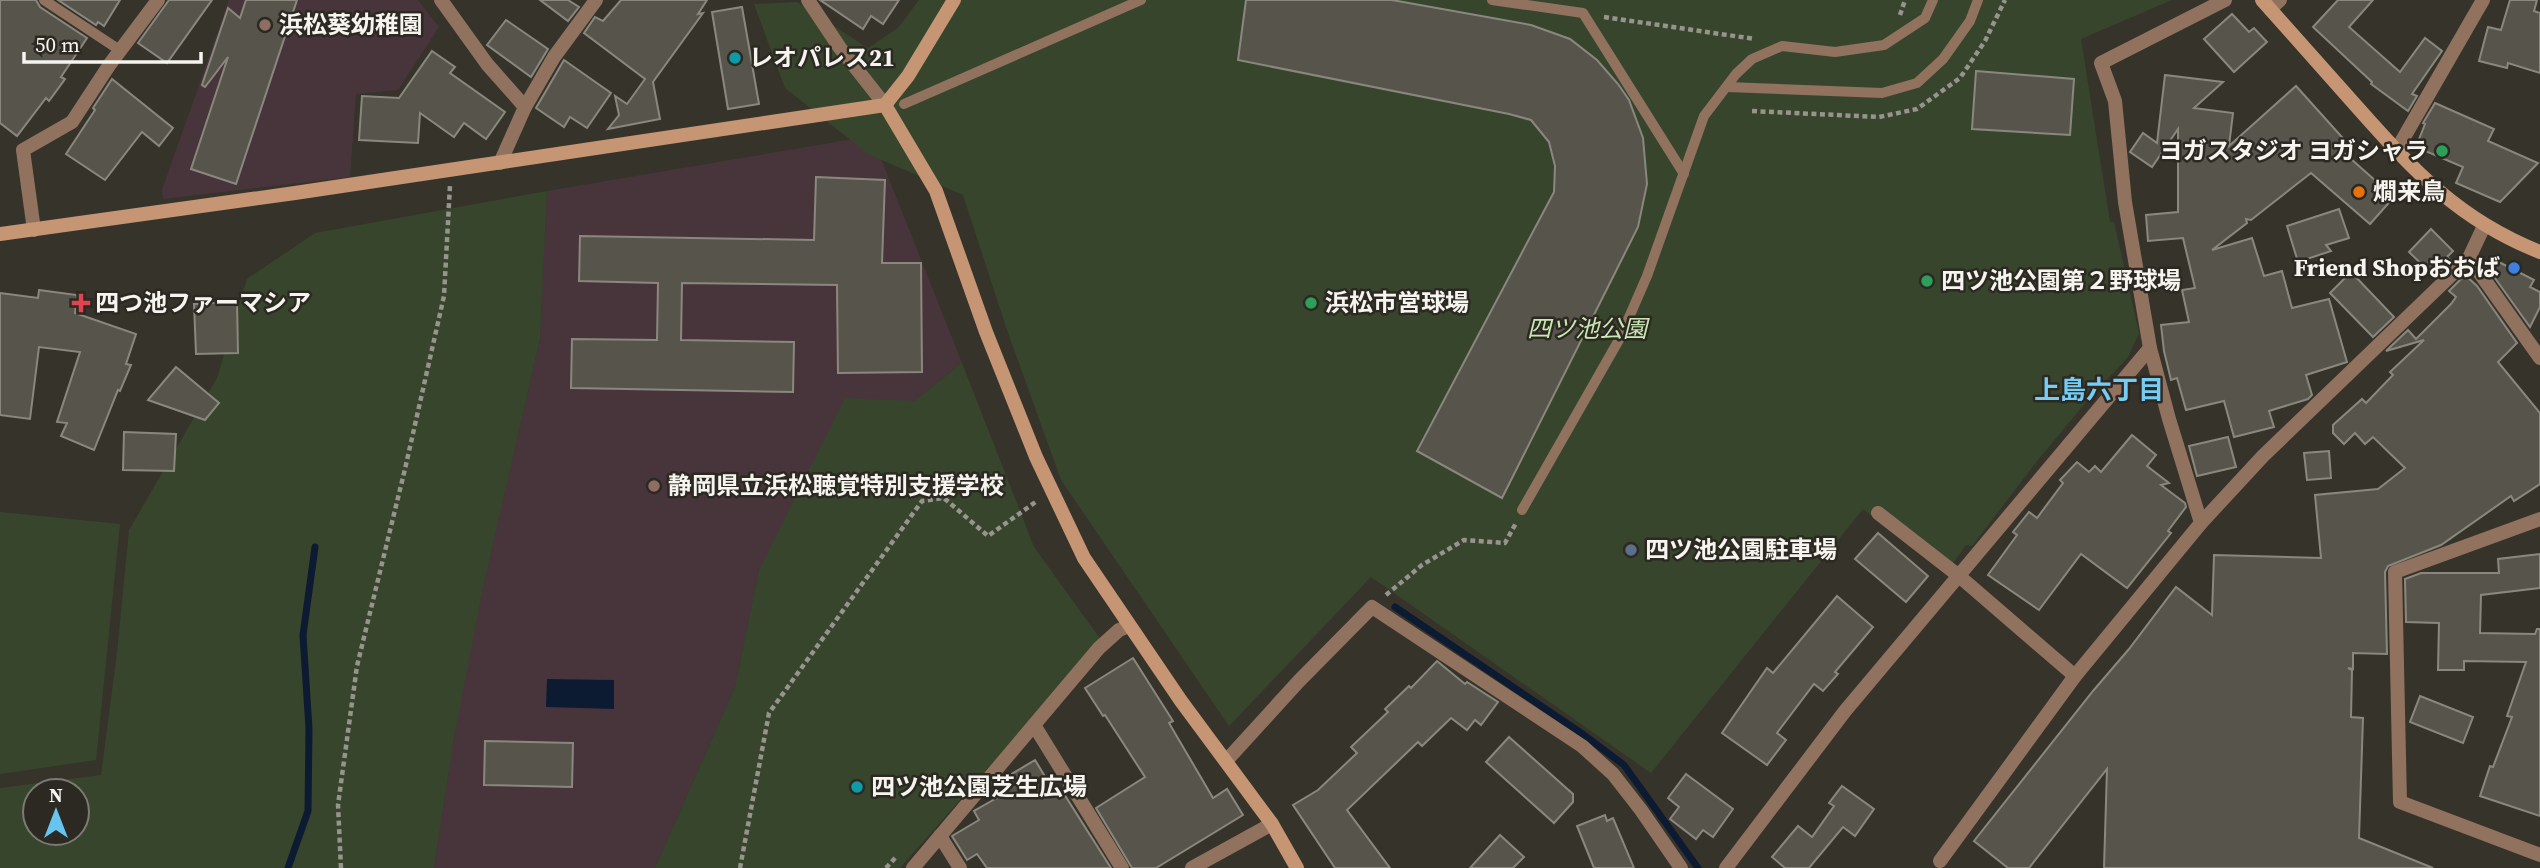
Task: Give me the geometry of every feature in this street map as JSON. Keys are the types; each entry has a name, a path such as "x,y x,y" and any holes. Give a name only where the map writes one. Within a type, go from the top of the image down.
{"street":[{"path":"34,230 23,150 72,122 158,0"},
{"path":"441,0 486,65 525,107"},
{"path":"500,163 525,107 554,57 596,0"},
{"path":"0,234 885,105 908,76 954,0"},
{"path":"2201,523 2150,348 2125,202 2115,101 2101,63 2225,0"},
{"path":"2396,151 2483,0"},
{"path":"815,3 840,48 885,105 936,191 986,332 1036,457 1084,558 1181,701 1272,824 1297,868"},
{"path":"2271,3 2410,167 2447,200 2484,226 2540,252"},
{"path":"1943,866 2075,676 2201,523 2263,456 2469,258 2484,226"},
{"path":"2469,258 2540,358"},
{"path":"1726,868 1845,711 2150,348"},
{"path":"1878,513 1959,576 2075,676"},
{"path":"2540,519 2395,572 2400,802 2540,855"},
{"path":"1227,760 1298,682 1372,607 1582,746 1613,774 1681,868"},
{"path":"913,868 1099,648 1119,630 1129,626"},
{"path":"1034,725 1122,868"},
{"path":"1192,868 1272,824"},
{"path":"940,835 960,868"}],"lane":[{"path":"44,0 121,51"},
{"path":"904,104 1141,0"},
{"path":"1492,0 1583,13 1684,174"},
{"path":"1522,510 1620,338 1647,276 1704,116 1736,74 1752,59 1782,46 1835,52 1884,45 1925,18 1933,0"},
{"path":"1727,87 1882,93 1917,83 1943,59 1970,21 1978,0"}],"path":[{"path":"1890,21 1900,15 1905,0"},
{"path":"1583,13 1761,39"},
{"path":"341,868 338,805 357,666 444,296 450,170"},
{"path":"740,868 769,713 922,501 944,498 988,536 1038,500"},
{"path":"1372,607 1422,565 1464,540 1505,543 1522,510"}],"shaded area":[{"path":"229,0 418,0 439,27 398,90 356,94 350,177 163,199 162,190"},
{"name":"静岡県立浜松聴覚特別支援学校","path":"872,136 962,363 914,401 759,570 735,687 655,868 434,868 465,666 540,339 547,191"}],"green space":[{"name":"四ツ池公園","path":"919,0 2172,0 2081,39 2110,222 2114,222 2139,333 2128,357 2087,401 1972,546 1966,545 1946,573 1863,509 1651,773 1371,577 1229,726 1061,480 1007,330 963,195 868,154 785,88 754,4 797,2 868,48 898,28"},
{"path":"547,191 540,339 481,597 454,738 434,868 0,868 0,788 21,785 21,847 91,847 91,777 85,777 101,775 129,530 217,378 247,279 315,233"},
{"path":"962,363 1034,547 1101,640 900,868 655,868 735,687 759,570 845,398 914,401"},
{"path":"0,512 120,524 96,760 0,774"}],"water":[{"path":"547,679 614,680 614,709 546,707"}],"building":[{"path":"0,0 36,0 40,7 87,38 61,77 65,79 49,101 46,98 17,136 0,123"},
{"path":"58,0 120,0 104,26 98,22 96,25"},
{"path":"169,0 212,0 167,63 138,43"},
{"path":"246,0 297,0 236,184 191,169 228,57 205,87 202,85 228,8 240,18"},
{"path":"540,0 568,0 579,7 568,21"},
{"path":"621,0 707,0 698,14 703,13 653,82 660,119 608,129 619,115 615,96 627,104 645,79 584,33 595,17 603,21"},
{"path":"820,0 899,0 883,24 871,16 863,29"},
{"path":"1246,0 1392,0 1531,25 1570,39 1597,60 1629,100 1643,138 1647,184 1638,227 1502,498 1417,451 1554,192 1555,166 1549,142 1531,120 1509,114 1238,60"},
{"path":"2338,0 2373,0 2349,27 2400,72 2425,38 2442,51 2412,94 2417,96 2408,111 2371,84 2372,82 2313,27"},
{"path":"2510,0 2537,0 2534,11 2540,13 2540,73 2508,63 2507,68 2479,61 2488,27 2501,30"},
{"name":"レオパレス21","path":"742,7 759,104 728,109 712,12"},
{"path":"2232,14 2249,32 2254,28 2267,42 2234,72 2204,39"},
{"path":"506,20 548,49 531,77 487,45"},
{"path":"432,51 455,67 450,73 505,112 486,139 464,123 454,137 420,113 418,143 359,140 362,96 399,98"},
{"path":"564,60 611,93 587,128 570,117 564,127 536,108"},
{"path":"1976,71 2074,79 2070,135 1972,129"},
{"path":"2165,75 2223,82 2194,108 2233,113 2229,146 2296,86 2349,145 2342,151 2394,197 2370,224 2311,173 2251,220 2246,219 2247,223 2212,250 2252,238 2264,276 2282,271 2292,308 2329,299 2347,362 2306,375 2312,395 2308,399 2269,411 2274,427 2234,437 2224,401 2186,410 2177,378 2171,380 2164,351 2161,325 2189,322 2182,290 2195,288 2183,238 2148,241 2146,215 2178,212 2178,129 2152,167 2130,152 2143,133 2157,143"},
{"path":"112,79 173,128 159,146 142,132 105,180 66,154"},
{"path":"2435,103 2494,129 2488,141 2538,163 2500,202 2456,183 2463,167 2416,147 2425,124 2423,123"},
{"path":"816,177 885,180 882,263 921,263 922,372 838,373 837,285 682,283 681,340 794,342 793,392 571,388 572,339 657,340 658,283 579,281 580,236 814,240"},
{"path":"2339,209 2349,238 2326,245 2331,251 2298,262 2287,226"},
{"path":"2431,229 2453,251 2447,257 2452,261 2435,277 2409,252"},
{"path":"2491,258 2534,280 2530,287 2540,292 2540,307 2530,327 2487,267"},
{"path":"2351,272 2394,317 2373,337 2330,293"},
{"path":"2465,275 2477,286 2517,343 2498,362 2540,413 2540,484 2514,501 2511,496 2441,545 2388,566 2385,572 2387,654 2353,653 2353,669 2348,668 2352,670 2351,717 2363,718 2359,838 2433,868 2104,868 2107,769 2029,868 2008,868 1974,841 2176,587 2212,615 2214,555 2321,558 2315,495 2378,489 2405,468 2373,437 2365,444 2355,433 2344,444 2333,433 2333,425 2362,399 2366,403 2393,375 2390,372 2424,340 2386,351 2408,330 2416,339 2451,304 2456,297 2449,291"},
{"path":"39,290 77,295 75,313 136,334 126,364 131,365 94,450 61,436 67,423 57,422 80,352 39,347 30,419 0,415 0,293 38,298"},
{"path":"237,302 238,353 196,354 194,304"},
{"path":"176,367 219,403 205,420 148,400"},
{"path":"124,432 176,434 174,471 123,470"},
{"path":"2132,435 2156,455 2147,466 2169,483 2161,485 2185,503 2186,507 2168,531 2171,533 2127,588 2081,554 2039,610 1988,575 2017,535 2013,532 2029,512 2037,518 2063,483 2060,480 2077,462 2089,472 2095,466 2101,472"},
{"path":"2228,437 2236,467 2197,476 2189,446"},
{"path":"2329,451 2331,478 2307,480 2304,453"},
{"path":"1878,533 1928,576 1906,602 1855,559"},
{"path":"2540,554 2540,588 2481,595 2480,633 2535,634 2537,629 2540,629 2540,816 2480,796 2512,717 2507,716 2526,662 2464,661 2464,670 2438,670 2439,623 2406,622 2405,579 2421,573 2499,573 2498,559"},
{"path":"1837,596 1873,627 1835,672 1838,674 1823,691 1814,684 1777,733 1786,740 1767,765 1722,733 1767,668 1773,673"},
{"path":"1133,658 1173,721 1169,723 1213,798 1227,789 1243,815 1156,868 1132,868 1096,808 1145,777 1085,688"},
{"path":"1437,661 1465,684 1467,682 1498,702 1481,725 1475,720 1467,730 1451,718 1422,746 1418,742 1347,810 1390,868 1335,868 1293,805 1318,790 1357,753 1351,747 1388,712 1385,709 1409,686 1411,688"},
{"path":"2420,696 2473,717 2463,743 2410,722"},
{"path":"1509,737 1573,794 1573,802 1554,823 1486,762"},
{"path":"485,741 573,743 572,787 484,785"},
{"path":"1035,760 1058,798 1064,794 1111,868 987,868 977,854 967,860 952,836 979,820 974,811 1002,795 996,785 998,782"},
{"path":"1686,774 1733,809 1713,837 1703,830 1696,839 1670,819 1679,807 1668,798"},
{"path":"1842,786 1874,809 1855,836 1843,827 1809,868 1785,868 1772,857 1798,826 1812,837 1834,806 1829,803"},
{"path":"1605,815 1607,821 1613,818 1634,868 1594,868 1577,826"},
{"path":"1500,835 1524,857 1513,868 1470,868"}],"waterway":[{"path":"288,868 308,811 309,729 303,635 315,547"},
{"path":"1395,607 1624,765 1698,868"}],"place":[{"name":"浜松葵幼稚園","path":"265,25"},
{"name":"レオパレス21","path":"735,58"},
{"name":"ヨガスタジオ ヨガシャラ","path":"2442,151"},
{"name":"燗来鳥","path":"2359,192"},
{"name":"Friend Shopおおば","path":"2514,268"},
{"name":"四ツ池公園第２野球場","path":"1927,281"},
{"name":"四つ池ファーマシア","path":"81,303"},
{"name":"浜松市営球場","path":"1311,303"},
{"name":"静岡県立浜松聴覚特別支援学校","path":"654,486"},
{"name":"四ツ池公園駐車場","path":"1631,550"},
{"name":"四ツ池公園芝生広場","path":"857,787"}],"district":[{"name":"上島六丁目","path":"2099,390"}]}
